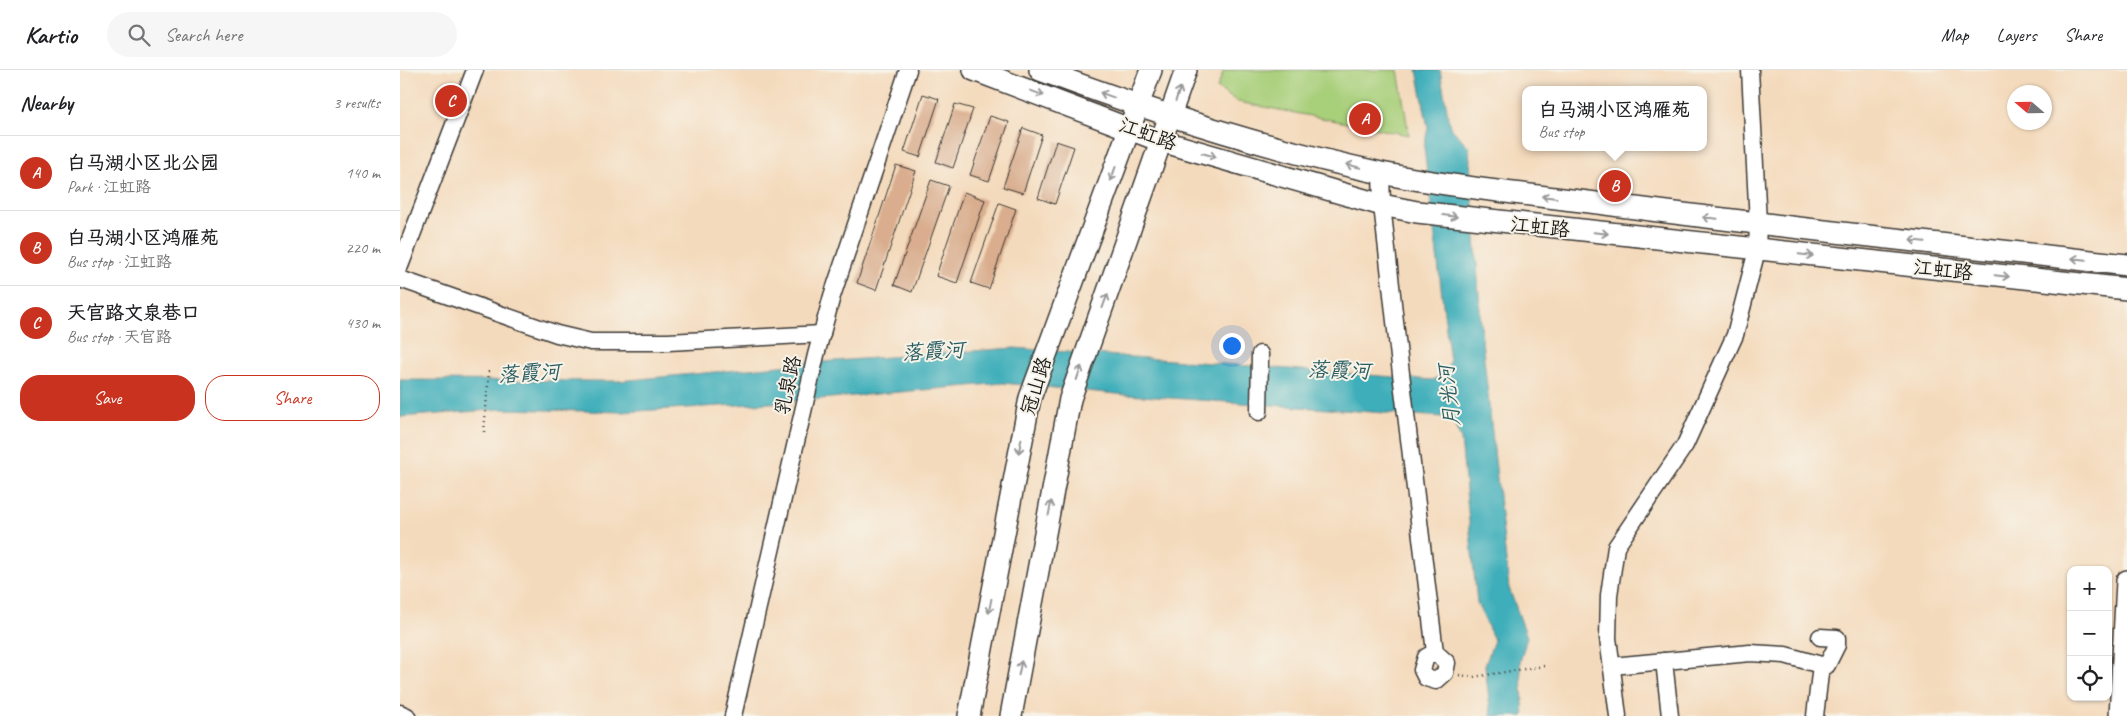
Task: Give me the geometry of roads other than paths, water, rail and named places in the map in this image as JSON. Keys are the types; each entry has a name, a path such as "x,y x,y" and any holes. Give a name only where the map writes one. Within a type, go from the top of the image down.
{"main road":[{"name":"江虹路","path":"974,70 1161,141 1382,205 1417,212 1483,221 2127,289"},
{"name":"江虹路","path":"1040,70 1170,118 1243,139 1381,173 1481,188 1758,223 2127,265"},
{"name":"冠山路","path":"969,716 1030,398 1151,70"},
{"name":"冠山路","path":"1011,716 1070,399 1186,70"},
{"path":"2120,716 2126,594"}],"street":[{"path":"400,266 475,70"},
{"name":"乳泉路","path":"733,716 816,355 832,296 908,70"},
{"path":"1618,716 1608,638 1609,594 1616,548 1685,445 1735,336 1757,250 1758,223 1750,70"},
{"path":"1381,173 1382,205 1399,357 1435,652"},
{"path":"400,279 530,325 591,342 668,342 822,334"},
{"path":"1259,412 1260,354"},
{"path":"1612,666 1750,653 1786,655 1820,665 1827,665 1837,645 1837,638 1820,637"},
{"path":"1664,661 1670,716"},
{"path":"1815,716 1820,665"},
{"path":"400,714 407,716"}],"water":[{"name":"月光河","path":"1417,70 1440,70 1450,127 1469,147 1482,340 1509,588 1527,637 1520,662 1524,716 1491,716 1485,666 1494,640 1477,603 1461,439 1454,424 1443,417 1127,395 1003,383 785,402 622,412 504,409 400,417 400,380 618,381 834,361 1014,348 1433,380 1443,374 1450,362 1424,147 1428,128"}],"place":[{"name":"天官路文泉巷口","path":"451,101"},
{"name":"白马湖小区北公园","path":"1365,119"},
{"name":"白马湖小区鸿雁苑","path":"1615,186"}],"water label":[{"name":"落霞河","path":"933,351"},
{"name":"落霞河","path":"1339,370"},
{"name":"落霞河","path":"529,373"}]}
